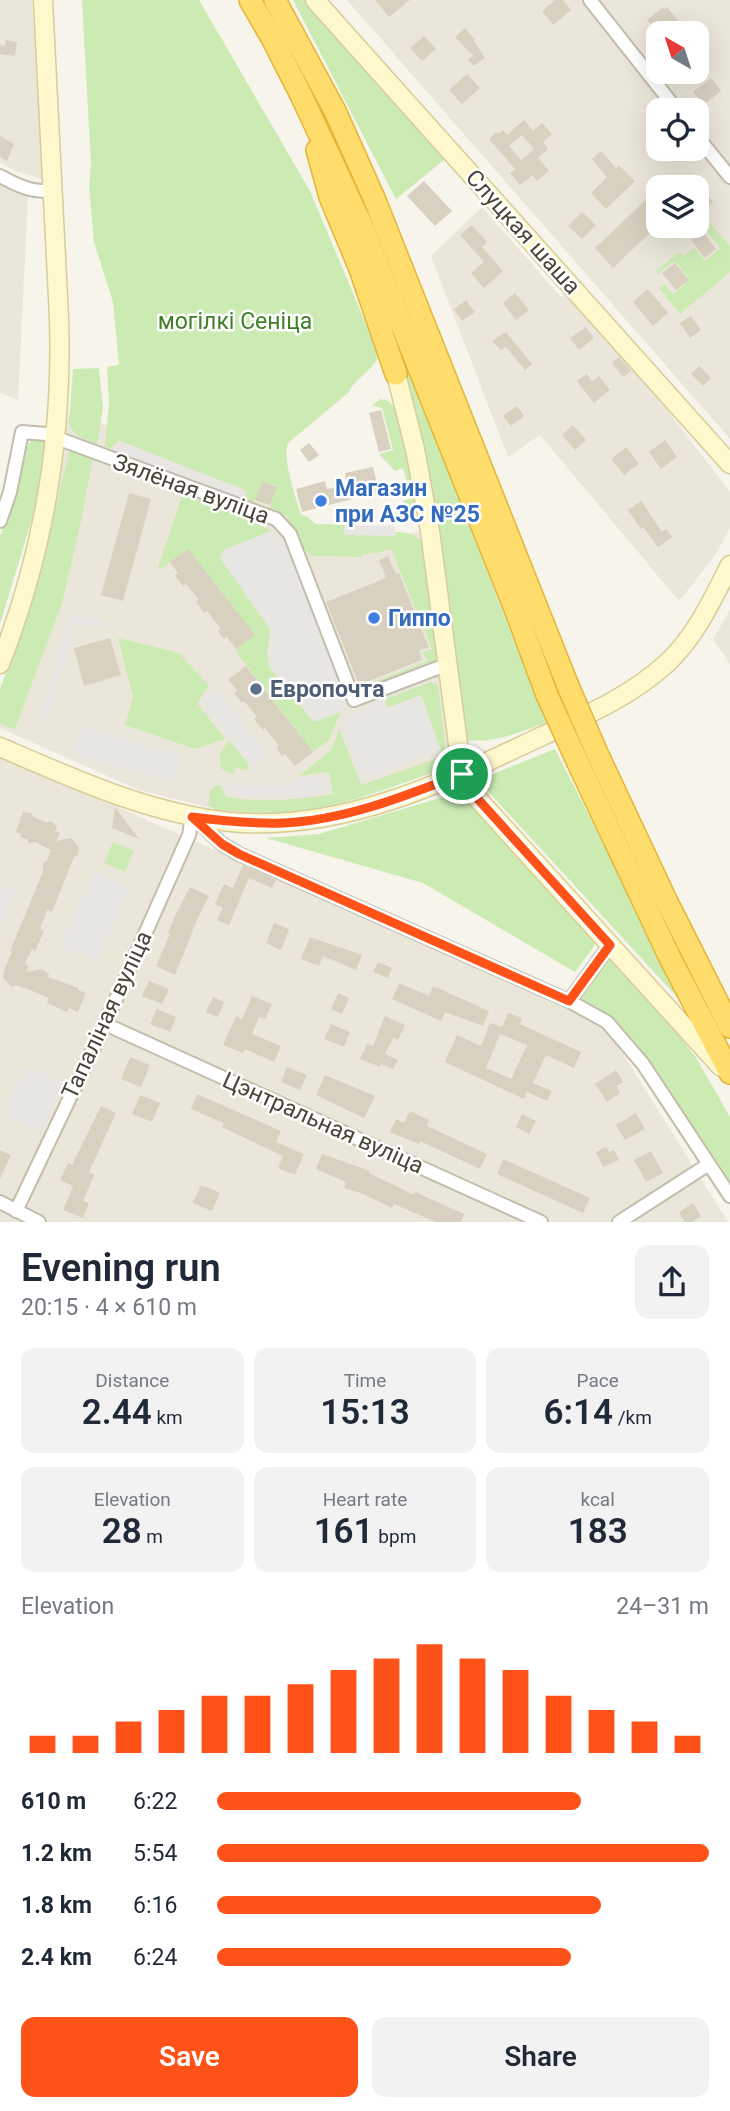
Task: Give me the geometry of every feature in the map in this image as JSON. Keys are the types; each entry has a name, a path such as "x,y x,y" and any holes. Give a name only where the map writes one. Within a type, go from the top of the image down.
{"highway":[{"path":"250,0 301,94 363,228 547,695 670,958 730,1075"},
{"path":"275,0 335,111 374,198 597,753 666,900 730,1027"},
{"path":"301,94 330,197 396,374"}],"street":[{"path":"0,664 29,581 47,505 57,438 61,365 43,0"},
{"name":"Слуцкая шаша","path":"316,0 730,464"},
{"path":"590,0 668,98"},
{"path":"709,151 730,177"},
{"path":"0,176 20,188 52,191"},
{"path":"396,374 415,449 430,531 462,774 476,797 730,1075"},
{"path":"1,516 10,492 22,432 57,438"},
{"name":"Зялёная вуліца","path":"57,438 276,519 290,534 354,700 448,664"},
{"path":"0,747 107,791 192,817 260,823 312,820 355,811 462,774 606,706 649,679 687,641 702,619 730,565"},
{"path":"192,817 222,844 239,854 569,1001 607,1022 643,1064 730,1196"},
{"name":"Тапаліная вуліца","path":"16,1211 105,1024 189,835 192,817"},
{"path":"569,1001 610,945"},
{"name":"Цэнтральная вуліца","path":"105,1024 541,1222"},
{"path":"619,1222 709,1164"},
{"path":"0,1202 39,1222"}],"shaded area":[{"path":"0,0 32,0 43,179 15,171 0,162"},
{"path":"347,0 730,0 730,439"},
{"path":"0,178 28,196 18,400 0,393"},
{"path":"482,207 561,297 570,292 648,385 730,492 730,528 714,557 679,601 540,435 508,457 431,256"},
{"path":"69,411 285,492 307,554 423,531 451,763 320,810 240,815 139,790 0,728 0,692 34,587 52,513"},
{"path":"118,440 247,491 243,502 114,451"},
{"path":"344,525 394,526 396,536 344,535"},
{"path":"272,531 297,562 351,708 314,722 270,668 270,629 220,558 224,550"},
{"path":"730,610 730,664 713,639"},
{"path":"69,614 105,621 105,629 76,624 48,719 39,717"},
{"path":"217,689 268,752 250,766 200,702"},
{"path":"421,695 440,750 362,780 339,720 383,700 386,709"},
{"path":"81,727 182,754 175,783 72,754"},
{"path":"0,755 603,1022 728,1222 0,1222"},
{"path":"328,774 330,792 306,797 226,794 223,785 292,786 294,779"},
{"path":"93,872 130,889 97,962 59,945"},
{"path":"0,883 17,891 0,928"},
{"path":"24,1066 63,1083 42,1133 3,1116"}],"green space":[{"name":"могілкі Сеніца","path":"82,0 199,0 310,191 379,355 349,392 288,443 290,479 301,515 308,517 315,524 344,525 344,535 396,535 395,532 403,532 423,542 439,653 435,660 374,682 427,661 423,652 432,649 391,549 362,554 362,557 314,556 300,545 288,517 270,508 276,486 262,482 252,503 244,500 247,491 118,441 110,449 105,446 109,405 107,367 119,365 113,302 94,242 89,187 91,165"},
{"path":"293,0 306,0 445,159 396,199"},
{"path":"709,222 730,246 730,272 680,314 659,288 664,284 673,294 690,280 675,261 658,274 656,271 679,252 684,256 694,248 705,261 720,248 709,234"},
{"path":"387,313 546,723 496,739 465,740 414,406"},
{"path":"99,368 103,409 97,444 76,434 69,423 73,369"},
{"path":"380,399 389,401 394,407 419,505 411,510 403,501 411,498 403,468 395,471 379,454 393,450 382,408 372,406"},
{"path":"35,437 44,439 45,446 38,499 0,624 0,536 14,500 24,448"},
{"path":"70,449 93,456 81,522 62,603 15,729 0,722 0,689 36,587"},
{"path":"184,490 272,531 224,550 220,558 270,629 267,657 269,666 314,722 341,712 328,741 313,752 240,657 236,649 254,635 188,549 161,569 158,567"},
{"path":"118,638 179,653 209,686 197,703 225,739 195,749 125,725 133,697"},
{"path":"431,682 438,685 447,760 443,769 331,806 283,813 216,810 208,805 210,792 216,785 221,785 226,797 253,800 333,794 329,772 299,776 332,749 339,728 361,785 439,758 442,753 421,695 387,708 386,699"},
{"path":"229,740 249,764 248,770 235,768 234,774 221,769 220,753"},
{"path":"555,749 688,1009 484,787 486,780 493,774"},
{"path":"453,797 472,806 597,942 575,972 423,883 266,838 319,834 440,798"},
{"path":"113,842 134,851 125,872 104,863"},
{"path":"610,951 695,1056 730,1117 730,1186 645,1062 573,1001"}],"building":[{"path":"375,0 410,0 389,17"},
{"path":"555,0 563,0 571,10 553,25 542,11"},
{"path":"667,7 678,21 647,20 662,8 664,10"},
{"path":"465,28 485,58 473,66 468,59 473,56 455,37"},
{"path":"424,36 436,49 422,61 410,48"},
{"path":"6,40 17,42 15,56 0,54 0,45 5,46"},
{"path":"467,74 480,88 462,104 449,90"},
{"path":"711,78 721,91 709,100 709,98 698,98 693,92 703,84 709,84"},
{"path":"524,120 533,131 542,123 552,134 543,142 548,149 538,158 549,171 537,181 533,175 520,185 510,173 515,169 489,139 503,130 507,135","holes":["522,135 534,149 521,160 509,146"]},
{"path":"0,136 14,144 7,161 0,157"},
{"path":"601,151 616,168 619,165 635,181 606,209 591,193 607,177 592,159"},
{"path":"424,181 452,211 435,226 407,196"},
{"path":"646,200 646,236 613,268 595,248"},
{"path":"582,212 596,225 582,239 568,226"},
{"path":"472,225 487,242 482,247 503,271 484,288 471,273 484,262 460,235"},
{"path":"707,238 716,249 705,258 691,240"},
{"path":"675,263 689,280 676,290 662,273"},
{"path":"648,289 668,313 653,326 633,302"},
{"path":"515,293 529,310 516,320 503,303"},
{"path":"466,300 475,312 462,321 454,309"},
{"path":"691,316 701,330 690,338 680,323"},
{"path":"586,327 594,338 579,350 570,338"},
{"path":"506,332 532,364 525,370 506,347 501,350 492,341"},
{"path":"619,357 631,371 623,377 612,363"},
{"path":"699,366 711,378 703,386 691,374"},
{"path":"587,374 592,382 599,376 610,390 594,403 577,381"},
{"path":"517,406 524,416 511,426 503,416"},
{"path":"381,410 391,449 379,452 369,413"},
{"path":"573,425 586,440 575,450 562,435"},
{"path":"665,440 677,457 661,469 649,452"},
{"path":"309,443 319,455 309,462 300,450"},
{"path":"626,447 639,464 624,475 611,459"},
{"path":"373,467 379,492 302,512 296,489 325,481 327,489 347,485 345,473"},
{"path":"262,481 277,487 270,505 255,500"},
{"path":"129,493 151,499 123,601 101,595"},
{"path":"641,501 662,532 666,529 672,537 658,547 628,510"},
{"path":"188,549 255,635 236,649 227,637 224,639 218,631 221,629 207,611 204,613 196,602 199,600 186,584 183,586 175,576 178,573 170,562"},
{"path":"388,556 396,574 399,573 429,648 419,650 422,660 359,685 326,602 386,578 379,560"},
{"path":"110,638 121,675 84,686 74,648"},
{"path":"246,666 313,752 295,766 285,754 282,756 277,748 279,746 254,719 257,717 234,693 237,690 228,680"},
{"path":"115,807 139,839 112,828"},
{"path":"23,812 31,813 33,817 47,823 51,821 57,827 55,831 60,833 56,841 71,838 79,847 78,855 74,857 52,912 47,910 40,929 44,931 35,951 32,949 25,964 29,966 26,972 42,969 49,974 48,977 86,993 78,1012 69,1008 67,1012 47,1003 49,998 16,985 12,987 3,978 12,952 10,951 43,872 43,863 47,861 51,850 35,842 29,844 28,840 16,832"},
{"path":"243,865 276,880 272,888 249,878 229,925 217,920 223,908 215,904 224,884 233,888"},
{"path":"190,887 209,896 175,975 156,966 174,918"},
{"path":"274,923 289,929 281,950 266,943"},
{"path":"310,937 362,955 356,970 323,956 319,966 301,959"},
{"path":"378,962 392,968 388,978 373,972"},
{"path":"149,981 169,989 162,1004 142,996"},
{"path":"399,983 429,996 433,986 489,1011 483,1026 445,1012 441,1021 392,999"},
{"path":"338,993 349,998 342,1014 331,1009"},
{"path":"252,996 272,1004 265,1019 259,1017 252,1034 281,1046 274,1062 245,1049 243,1053 223,1045 236,1016 242,1019"},
{"path":"213,997 224,1002 218,1017 206,1012"},
{"path":"157,1009 176,1017 170,1032 150,1024"},
{"path":"508,1013 522,1018 520,1024 581,1052 574,1068 546,1055 533,1083 552,1091 547,1101 527,1092 524,1099 445,1062 457,1035 481,1046 490,1023 502,1027","holes":["500,1034 527,1045 511,1079 486,1068"]},
{"path":"385,1016 405,1025 398,1040 393,1038 385,1054 398,1060 393,1069 360,1059 367,1044 373,1046"},
{"path":"331,1024 350,1032 344,1047 324,1039"},
{"path":"130,1057 150,1065 141,1087 121,1079"},
{"path":"287,1067 307,1075 300,1090 281,1082"},
{"path":"616,1070 623,1082 616,1086 620,1093 607,1102 595,1084"},
{"path":"325,1075 375,1096 364,1118 316,1095"},
{"path":"197,1094 281,1131 276,1142 304,1154 295,1175 278,1168 283,1156 222,1127 224,1123 191,1109"},
{"path":"140,1095 160,1103 152,1122 132,1114"},
{"path":"101,1106 116,1113 89,1172 94,1175 83,1201 89,1203 83,1218 63,1210 73,1186 60,1180 68,1163 72,1165"},
{"path":"410,1111 429,1120 427,1126 487,1154 480,1169 420,1141 419,1144 390,1132 396,1119 404,1123"},
{"path":"636,1113 645,1129 625,1140 616,1125"},
{"path":"522,1114 536,1121 529,1134 516,1127"},
{"path":"606,1147 609,1152 614,1150 619,1160 603,1167 596,1152"},
{"path":"0,1150 11,1155 0,1179"},
{"path":"651,1151 663,1173 646,1182 634,1160"},
{"path":"322,1154 370,1171 369,1173 414,1195 415,1192 464,1214 461,1222 436,1222 394,1204 392,1208 344,1188 346,1182 316,1169"},
{"path":"503,1159 590,1198 583,1213 497,1174"},
{"path":"201,1185 220,1193 212,1211 193,1203"},
{"path":"693,1203 701,1216 692,1222 685,1222 679,1212"}],"place":[{"name":"Магазин при АЗС №25","path":"321,501"},
{"name":"Гиппо","path":"374,618"},
{"name":"Европочта","path":"256,689"}],"route":[{"path":"462,774 476,797 610,945 569,1001 239,854 222,844 192,817 260,823 312,820 399,798 462,774"}]}
